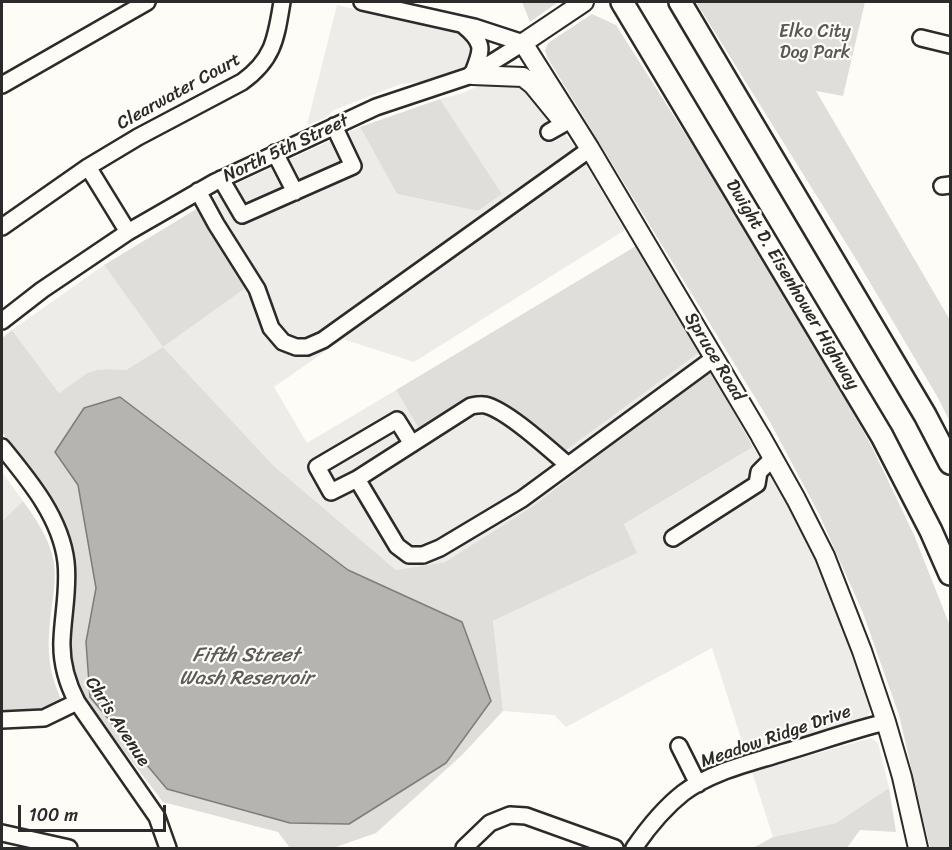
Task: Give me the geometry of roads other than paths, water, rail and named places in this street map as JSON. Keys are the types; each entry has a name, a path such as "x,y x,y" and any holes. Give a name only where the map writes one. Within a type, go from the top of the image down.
{"highway":[{"path":"680,2 926,415 951,463"},
{"name":"Dwight D. Eisenhower Highway","path":"627,9 882,436 951,574"}],"main road":[{"name":"North 5th Street","path":"524,43 584,2"},
{"name":"Spruce Road","path":"524,43 590,149 773,458 825,556 862,651 886,722 902,777 918,849"},
{"path":"472,75 523,77 533,85 557,128 590,149"}],"street":[{"path":"3,82 147,2"},
{"name":"Clearwater Court","path":"2,227 87,167 242,82 256,72 272,48 282,2"},
{"path":"362,2 461,23 524,43"},
{"path":"461,23 480,42 480,55 472,75"},
{"path":"921,38 951,45"},
{"name":"North 5th Street","path":"2,321 42,290 128,232 221,178 376,107 472,75 524,43"},
{"path":"221,178 242,215 353,166 334,126"},
{"path":"198,191 257,289 271,328 283,342 296,347 307,347 331,335 590,149"},
{"path":"275,153 295,192"},
{"path":"87,167 128,232"},
{"path":"357,479 396,546 409,555 423,555 440,548 522,499 714,358"},
{"path":"412,444 397,420 317,467 331,492 357,479 412,444 471,406 480,404 488,405 509,417 568,465"},
{"name":"Chris Avenue","path":"2,447 23,472 52,518 63,546 67,582 62,642 69,687 157,817 168,849"},
{"path":"673,538 758,484 759,472 773,458"},
{"path":"2,720 44,718 77,702"},
{"name":"Meadow Ridge Drive","path":"634,849 644,834 671,804 698,784 738,767 852,730 886,722"},
{"path":"680,746 698,784"},
{"path":"464,849 490,823 510,815 526,816 615,849"},
{"path":"2,833 69,849"}],"water":[{"name":"Fifth Street Wash Reservoir","path":"120,397 348,570 462,622 491,701 446,763 349,824 290,823 167,789 90,697 86,642 96,588 78,485 55,452 84,408"}],"park label":[{"name":"Elko City Dog Park","path":"815,42"}]}
